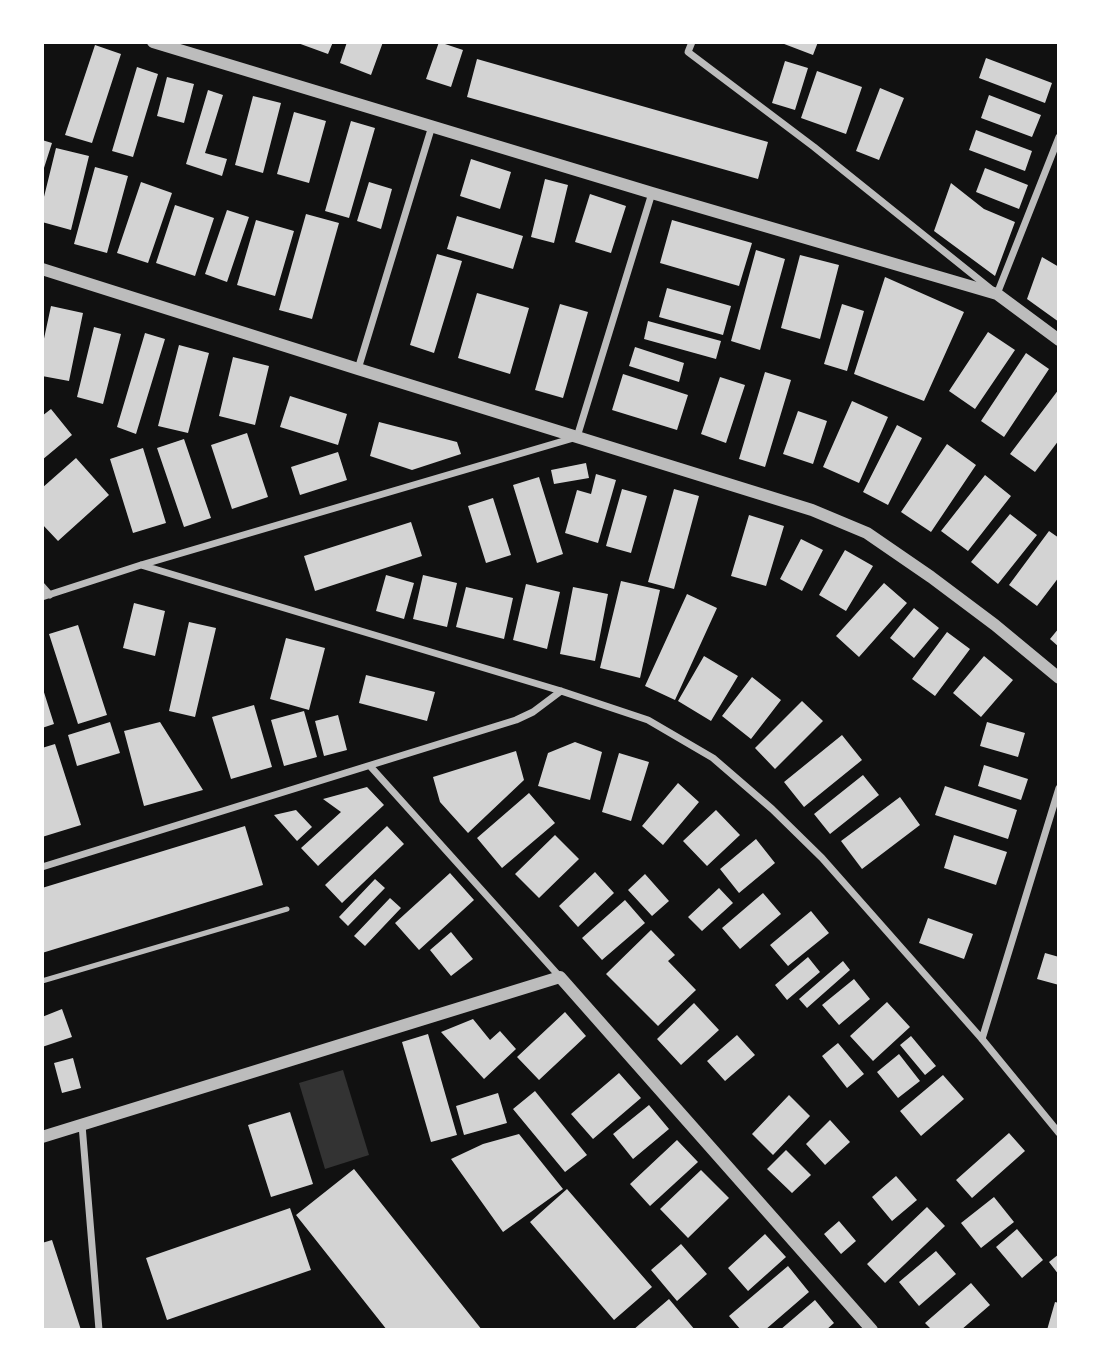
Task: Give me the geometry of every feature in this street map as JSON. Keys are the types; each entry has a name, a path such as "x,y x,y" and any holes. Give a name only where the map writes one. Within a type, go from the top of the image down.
{"street":[{"path":"153,42 997,294"},
{"path":"692,42 688,52 814,147 997,294 1059,340"},
{"path":"358,369 432,126"},
{"path":"997,294 1059,137"},
{"path":"577,437 652,192"},
{"path":"42,269 812,510 867,533 995,625 1059,678"},
{"path":"42,586 46,596 141,565 577,437"},
{"path":"141,565 561,691 648,720 713,758 772,809 822,858 982,1039 1059,1133"},
{"path":"42,867 516,720 533,712 561,691"},
{"path":"370,766 872,1330"},
{"path":"982,1039 1059,788"},
{"path":"42,1137 560,977"},
{"path":"82,1125 99,1330"}],"lane":[{"path":"42,981 286,909"}],"shaded area":[{"path":"343,1070 369,1155 325,1169 299,1083"}],"building":[{"path":"295,42 333,42 328,54"},
{"path":"347,42 383,42 371,75 340,63"},
{"path":"439,42 463,50 451,87 426,79"},
{"path":"779,42 818,42 813,55"},
{"path":"95,45 121,54 92,143 65,135"},
{"path":"986,58 1052,83 1045,103 979,78"},
{"path":"477,59 768,142 758,179 467,97"},
{"path":"785,61 808,68 795,110 772,103"},
{"path":"137,67 158,74 133,157 112,151"},
{"path":"817,71 862,87 846,134 801,118"},
{"path":"167,77 194,84 184,123 157,116"},
{"path":"880,88 904,98 879,160 856,151"},
{"path":"208,90 223,95 205,153 227,159 222,176 186,164"},
{"path":"989,95 1041,115 1032,137 981,118"},
{"path":"253,96 281,103 263,173 235,165"},
{"path":"294,112 326,121 309,183 277,174"},
{"path":"351,121 375,128 349,218 325,211"},
{"path":"976,130 1032,151 1025,171 969,150"},
{"path":"42,140 52,143 43,171 42,171"},
{"path":"56,148 89,156 71,230 42,222 42,205"},
{"path":"471,159 511,172 500,209 460,196"},
{"path":"95,167 128,176 107,253 74,244"},
{"path":"985,168 1028,185 1019,209 976,192"},
{"path":"545,179 568,185 554,243 531,237"},
{"path":"141,182 172,193 148,263 117,253"},
{"path":"369,182 392,189 381,229 357,221"},
{"path":"951,183 984,209 1015,222 995,276 934,231"},
{"path":"590,194 626,206 611,253 575,242"},
{"path":"175,205 214,218 195,276 156,263"},
{"path":"227,210 249,217 227,282 205,274"},
{"path":"306,214 339,223 312,319 279,310"},
{"path":"457,216 523,236 513,269 447,249"},
{"path":"256,220 294,231 275,296 237,285"},
{"path":"672,220 752,243 739,286 660,263"},
{"path":"756,250 785,259 760,350 731,341"},
{"path":"437,254 462,261 434,353 410,345"},
{"path":"800,255 839,265 820,339 781,328"},
{"path":"1042,257 1059,267 1059,322 1027,299"},
{"path":"885,277 964,312 924,401 854,374"},
{"path":"667,288 731,306 723,335 659,317"},
{"path":"477,293 529,308 510,374 458,358"},
{"path":"560,304 588,312 563,398 535,390"},
{"path":"842,304 864,311 847,371 824,364"},
{"path":"51,306 83,313 69,381 42,376 42,348"},
{"path":"648,321 721,341 716,359 644,339"},
{"path":"94,327 121,334 103,404 77,397"},
{"path":"988,332 1015,350 975,409 949,391"},
{"path":"145,333 165,339 136,434 117,427"},
{"path":"179,345 209,353 188,433 158,426"},
{"path":"635,347 684,363 679,382 629,366"},
{"path":"1026,353 1049,369 1004,437 981,421"},
{"path":"233,357 269,366 255,425 219,416"},
{"path":"765,372 791,380 765,467 739,459"},
{"path":"623,374 688,395 677,430 612,410"},
{"path":"720,377 745,385 726,443 701,434"},
{"path":"1059,389 1059,440 1035,472 1010,454"},
{"path":"290,396 347,414 338,445 280,427"},
{"path":"852,401 888,417 859,483 823,467"},
{"path":"51,409 72,435 42,460 42,416"},
{"path":"798,411 827,421 813,464 783,454"},
{"path":"379,422 457,442 461,454 412,470 370,456"},
{"path":"897,425 922,438 888,505 863,492"},
{"path":"247,433 268,497 232,509 211,445"},
{"path":"184,439 211,518 184,527 157,448"},
{"path":"947,444 976,465 931,532 901,512"},
{"path":"143,448 166,523 133,533 110,459"},
{"path":"338,452 347,480 300,495 291,467"},
{"path":"76,458 109,495 58,541 42,524 42,488"},
{"path":"586,463 589,478 554,484 551,470"},
{"path":"596,474 616,480 598,543 565,533 577,490 591,494"},
{"path":"985,475 1011,496 968,551 941,531"},
{"path":"539,477 563,554 537,563 513,485"},
{"path":"622,489 647,496 631,553 606,546"},
{"path":"674,489 699,496 674,589 648,582"},
{"path":"493,498 511,555 486,563 468,506"},
{"path":"1010,514 1037,535 998,584 971,562"},
{"path":"749,515 784,526 766,586 731,576"},
{"path":"411,522 422,556 315,591 304,556"},
{"path":"1049,531 1059,538 1059,577 1037,606 1009,585"},
{"path":"801,539 823,550 802,591 780,579"},
{"path":"845,550 873,566 846,611 819,595"},
{"path":"386,575 414,583 404,619 376,611"},
{"path":"423,575 457,583 447,627 413,619"},
{"path":"621,581 660,590 640,678 600,668"},
{"path":"884,583 907,603 859,657 836,636"},
{"path":"526,584 560,592 547,649 513,640"},
{"path":"466,587 513,598 504,639 456,627"},
{"path":"573,587 608,594 595,661 560,654"},
{"path":"687,594 717,608 675,700 645,686"},
{"path":"134,603 165,611 155,656 123,648"},
{"path":"914,608 939,628 914,658 890,638"},
{"path":"189,622 216,628 195,717 169,711"},
{"path":"78,625 107,715 78,724 49,634"},
{"path":"1059,628 1059,647 1050,639"},
{"path":"947,632 970,649 935,696 912,679"},
{"path":"286,638 325,648 309,710 270,699"},
{"path":"704,656 738,676 711,721 678,701"},
{"path":"984,656 1013,680 981,717 953,693"},
{"path":"366,675 435,692 427,721 359,703"},
{"path":"752,677 781,700 751,739 722,716"},
{"path":"42,686 54,724 42,728"},
{"path":"802,701 823,721 775,769 755,748"},
{"path":"254,705 272,767 231,779 212,717"},
{"path":"304,711 317,757 284,766 271,720"},
{"path":"338,715 347,750 324,756 315,721"},
{"path":"110,722 120,753 77,766 68,735"},
{"path":"160,722 203,790 144,806 124,731"},
{"path":"987,722 1025,733 1018,757 980,746"},
{"path":"842,735 862,760 804,807 784,782"},
{"path":"575,742 602,752 590,800 538,786 548,753"},
{"path":"55,744 81,825 42,837 42,748"},
{"path":"516,751 524,780 468,833 440,802 433,777"},
{"path":"619,753 649,762 631,821 602,812"},
{"path":"984,765 1028,779 1021,800 978,786"},
{"path":"863,775 879,795 830,834 814,814"},
{"path":"678,783 699,802 663,845 642,826"},
{"path":"945,786 1017,810 1008,839 935,815"},
{"path":"367,787 384,805 318,866 301,848 341,812 323,799"},
{"path":"529,793 555,823 502,868 477,838"},
{"path":"900,797 920,825 862,869 841,841"},
{"path":"296,810 312,827 297,841 274,815"},
{"path":"716,810 740,835 707,866 683,841"},
{"path":"245,826 263,885 42,953 42,888"},
{"path":"387,826 404,844 342,903 325,885"},
{"path":"555,835 579,859 539,898 515,874"},
{"path":"954,835 1007,852 996,885 944,868"},
{"path":"756,839 775,863 739,893 720,869"},
{"path":"595,872 614,893 578,927 559,906"},
{"path":"450,873 474,900 419,950 395,923"},
{"path":"645,874 669,901 652,916 628,890"},
{"path":"375,879 385,888 348,926 339,917"},
{"path":"719,888 733,903 702,931 688,917"},
{"path":"763,893 781,914 740,949 722,928"},
{"path":"390,898 401,908 365,946 354,936"},
{"path":"625,900 645,923 602,960 582,938"},
{"path":"811,911 829,933 788,966 770,945"},
{"path":"928,918 973,934 964,959 919,943"},
{"path":"651,930 675,955 668,961 696,990 658,1026 606,974"},
{"path":"451,932 473,959 451,976 430,950"},
{"path":"1045,953 1059,957 1059,985 1037,979"},
{"path":"808,957 820,972 787,1000 775,985"},
{"path":"843,961 850,970 807,1008 799,999"},
{"path":"854,979 870,999 839,1025 822,1005"},
{"path":"887,1002 910,1027 873,1061 850,1036"},
{"path":"694,1003 719,1030 681,1065 657,1039"},
{"path":"62,1009 72,1037 42,1047 42,1017"},
{"path":"565,1012 586,1036 539,1080 517,1057"},
{"path":"473,1019 490,1040 500,1031 516,1049 484,1079 441,1032"},
{"path":"428,1034 457,1135 431,1142 402,1042"},
{"path":"737,1035 755,1055 725,1081 707,1061"},
{"path":"911,1036 936,1066 925,1075 900,1045"},
{"path":"838,1043 864,1074 847,1088 822,1056"},
{"path":"899,1054 920,1081 898,1098 877,1072"},
{"path":"73,1058 81,1088 62,1093 54,1063"},
{"path":"619,1073 641,1098 593,1139 571,1114"},
{"path":"943,1075 964,1099 921,1136 900,1111"},
{"path":"535,1091 587,1155 565,1172 513,1109"},
{"path":"498,1093 507,1123 464,1135 456,1106"},
{"path":"789,1095 810,1116 773,1155 752,1134"},
{"path":"649,1105 669,1129 633,1159 613,1134"},
{"path":"290,1112 313,1184 271,1197 248,1125"},
{"path":"830,1120 850,1142 825,1165 806,1144"},
{"path":"1009,1133 1025,1151 972,1198 956,1180"},
{"path":"519,1134 563,1189 503,1232 451,1159 483,1144"},
{"path":"677,1140 698,1162 650,1206 630,1184"},
{"path":"786,1150 811,1175 792,1193 767,1169"},
{"path":"354,1169 482,1330 387,1330 296,1215"},
{"path":"701,1170 729,1198 688,1238 660,1209"},
{"path":"896,1176 917,1200 892,1221 872,1197"},
{"path":"567,1189 652,1287 614,1320 530,1222"},
{"path":"994,1197 1014,1222 981,1248 961,1223"},
{"path":"927,1207 945,1226 885,1283 867,1264"},
{"path":"290,1208 311,1270 167,1320 146,1258"},
{"path":"839,1221 856,1241 841,1254 824,1234"},
{"path":"1017,1229 1043,1260 1022,1278 996,1247"},
{"path":"765,1234 786,1257 748,1291 728,1268"},
{"path":"52,1240 81,1330 42,1330 42,1243"},
{"path":"681,1244 707,1274 677,1301 651,1270"},
{"path":"936,1251 956,1274 919,1306 899,1282"},
{"path":"1059,1254 1059,1275 1049,1262"},
{"path":"788,1266 809,1292 765,1330 741,1330 729,1316"},
{"path":"971,1283 990,1305 961,1330 932,1330 925,1323"},
{"path":"669,1299 695,1330 633,1330"},
{"path":"815,1300 834,1323 826,1330 780,1330"},
{"path":"1055,1302 1059,1303 1059,1330 1047,1330"}]}
